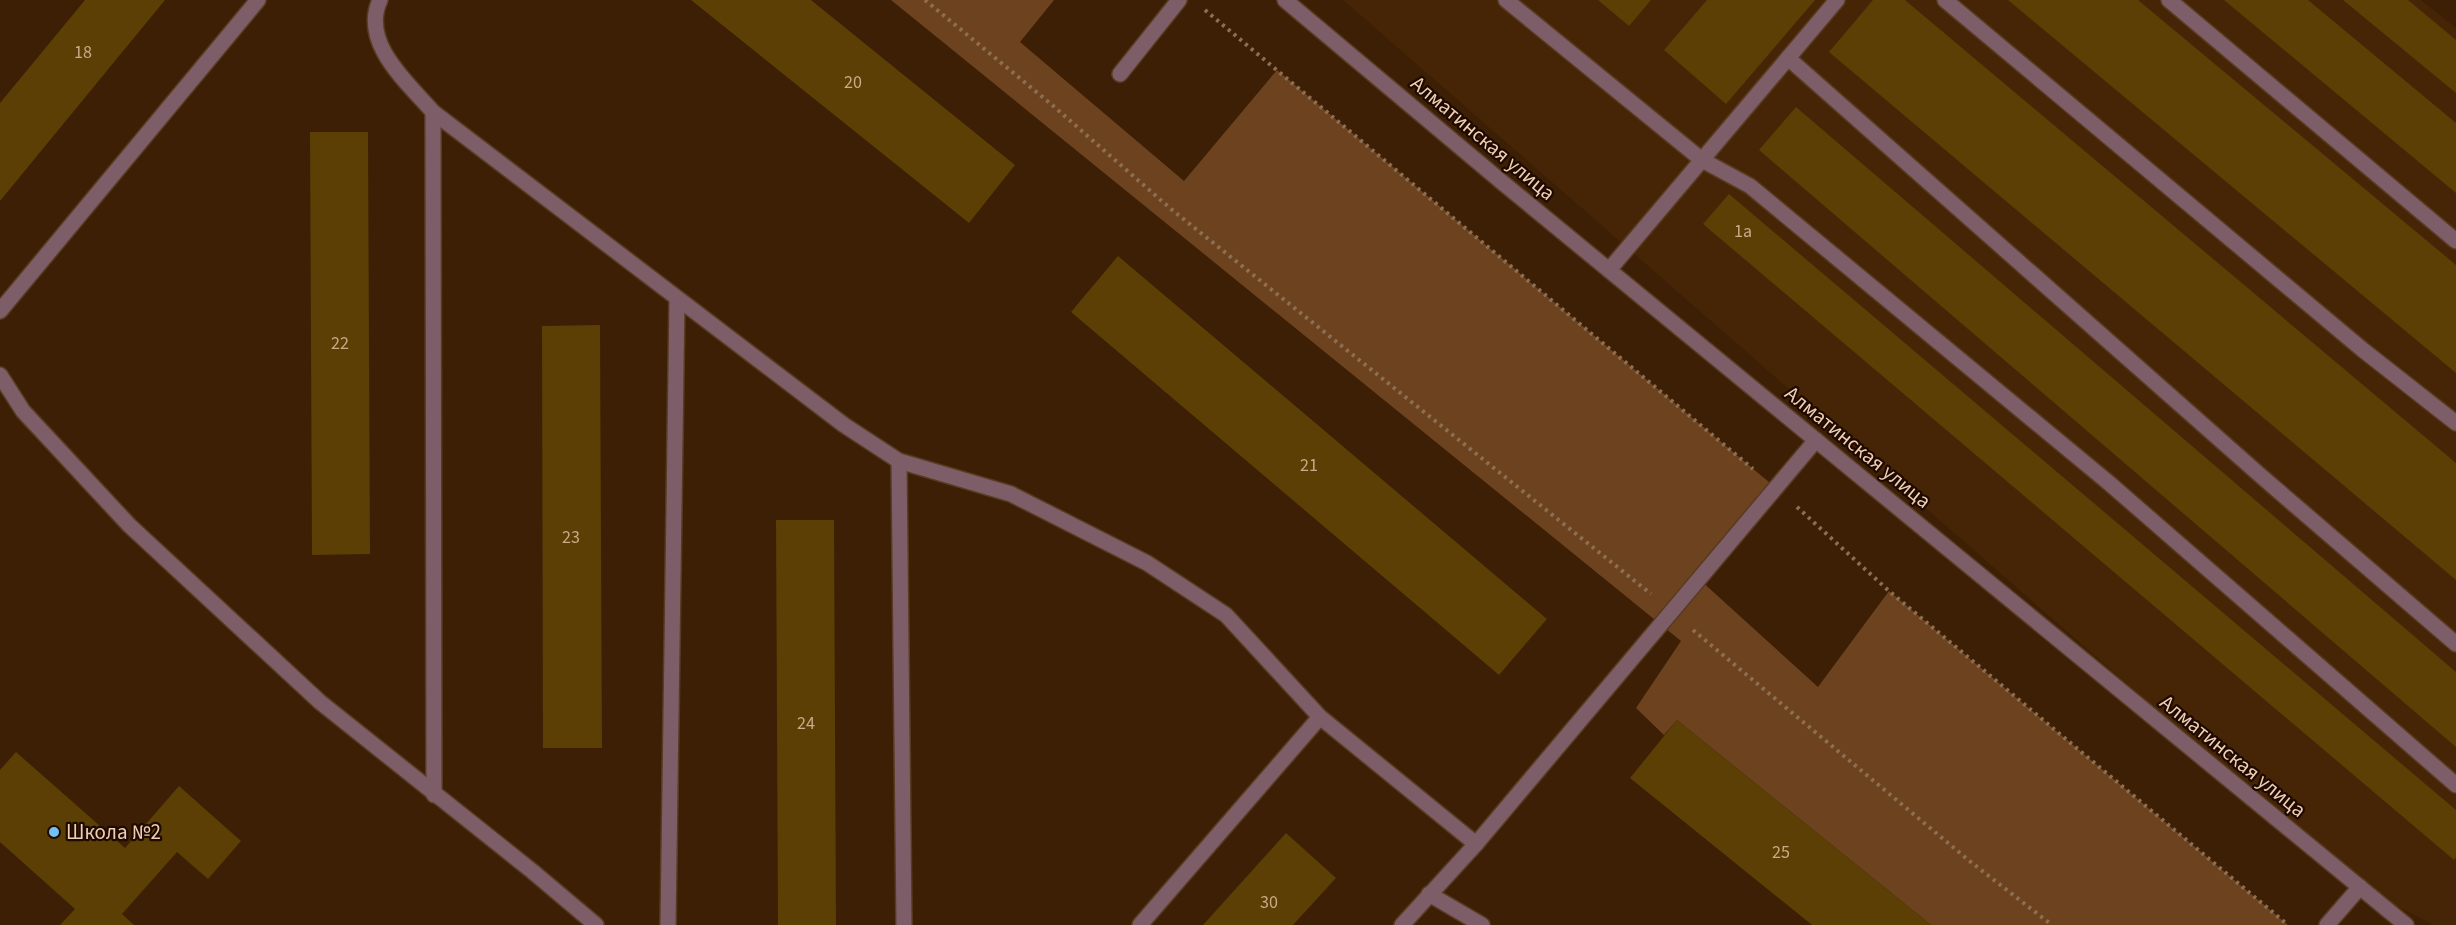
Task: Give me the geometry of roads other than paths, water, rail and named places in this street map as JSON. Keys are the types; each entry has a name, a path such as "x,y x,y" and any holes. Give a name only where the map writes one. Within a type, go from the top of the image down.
{"street":[{"path":"0,310 258,0"},
{"path":"380,0 376,8 377,40 395,69 433,112 844,425 899,461 1011,494 1147,562 1226,615 1320,717 1476,844"},
{"path":"1120,74 1179,0"},
{"name":"Алматинская улица","path":"1285,0 1609,270 2406,925"},
{"path":"1506,0 1702,160 1750,186 2109,483 2456,785"},
{"path":"1609,270 1837,0"},
{"path":"1945,0 2354,342 2456,423"},
{"path":"2169,0 2456,241"},
{"path":"1788,58 2261,476 2456,644"},
{"path":"433,112 434,795"},
{"path":"668,925 677,299"},
{"path":"0,375 23,411 129,525 320,702 596,925"},
{"path":"1402,925 1476,844 1816,440"},
{"path":"899,461 904,925"},
{"path":"1140,925 1320,717"},
{"path":"2327,925 2360,887"},
{"path":"1429,894 1482,925"}],"place":[{"name":"Школа №2","path":"54,832"}]}
